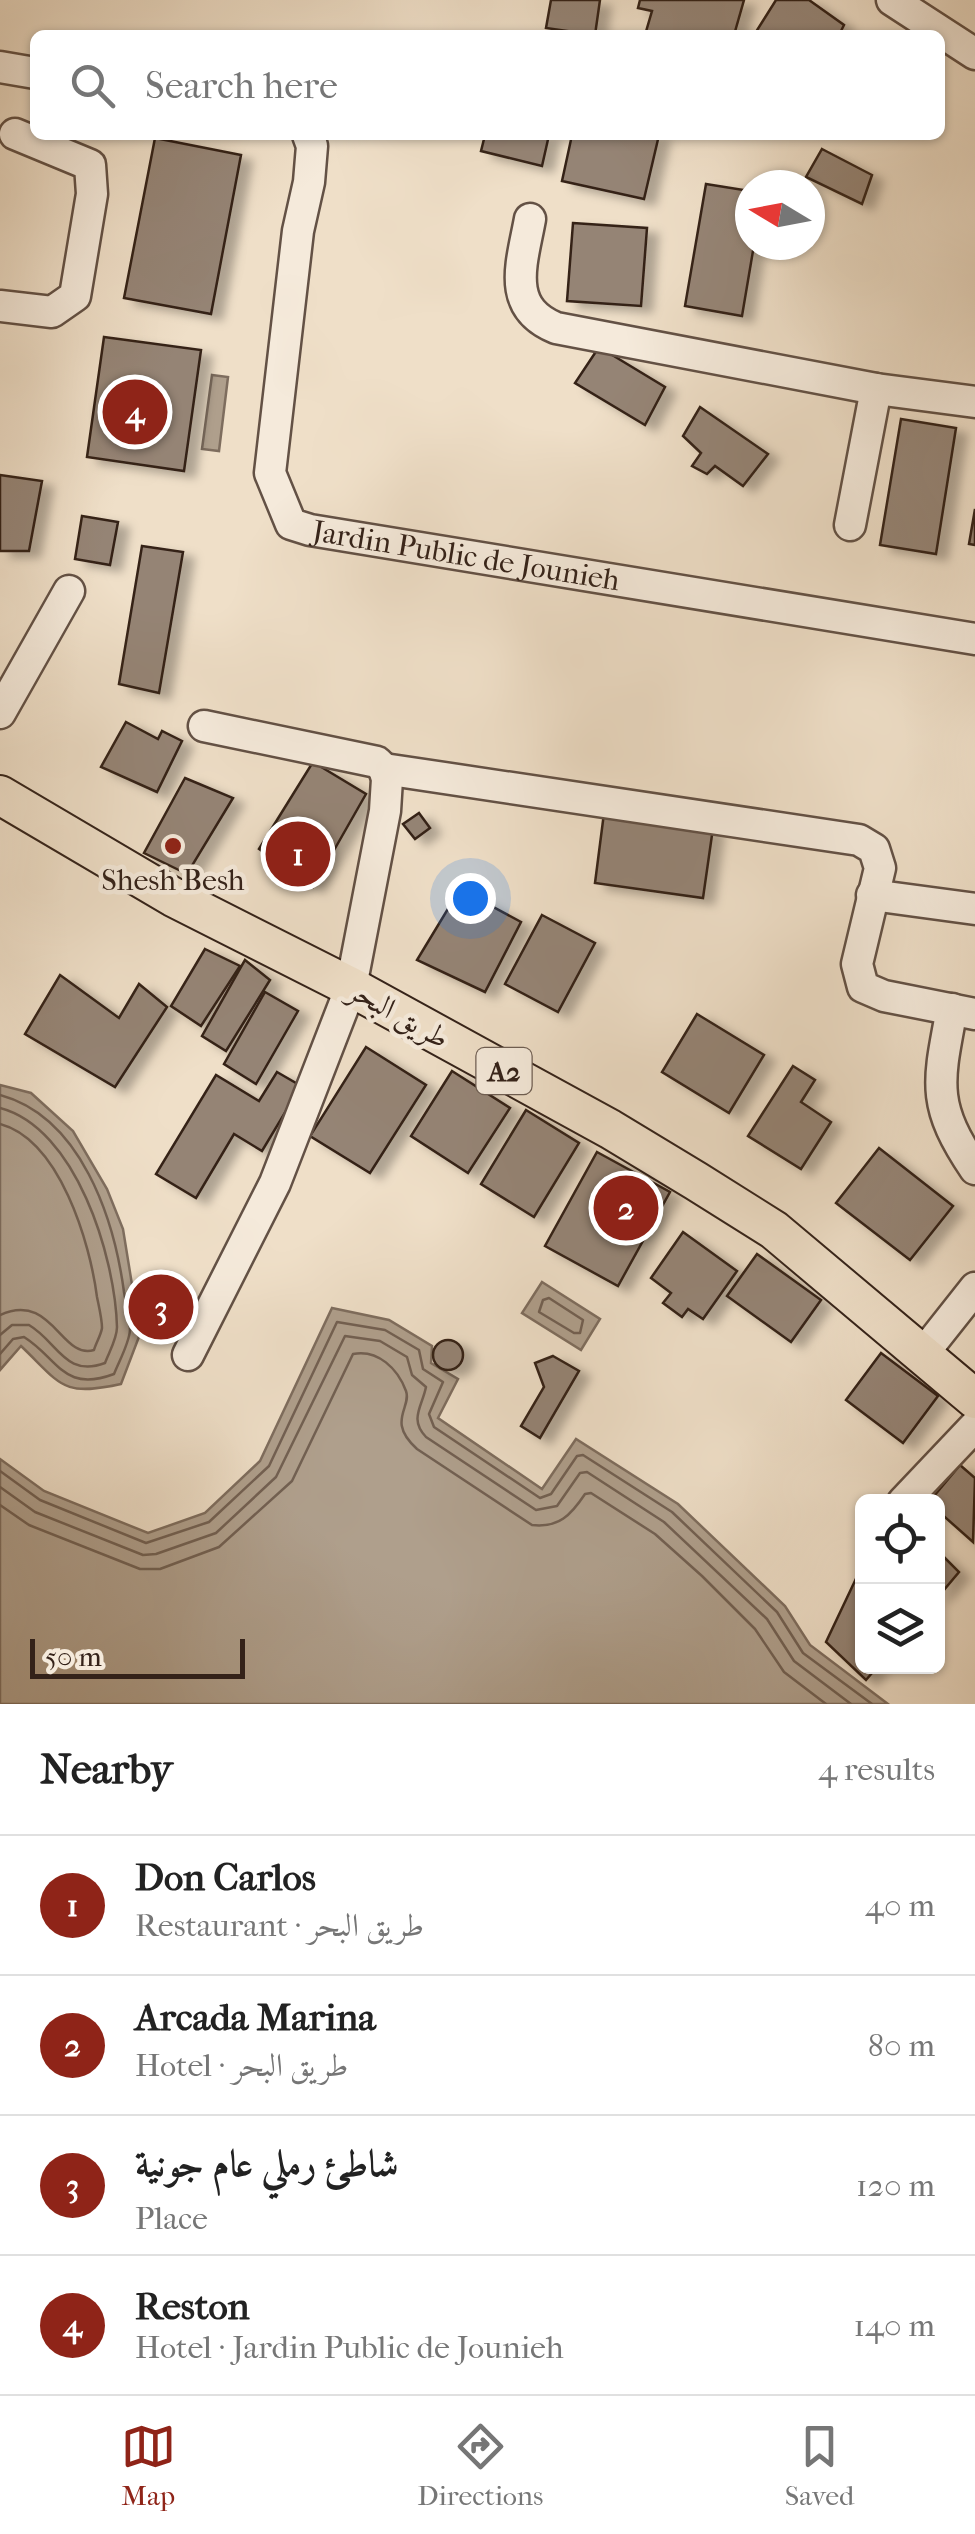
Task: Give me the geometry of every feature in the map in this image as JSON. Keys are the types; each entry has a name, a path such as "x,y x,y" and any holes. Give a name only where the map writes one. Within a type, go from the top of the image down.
{"main road":[{"name":"طريق البحر","path":"0,795 172,896 351,987 610,1129 774,1230 975,1398"}],"street":[{"path":"892,0 938,30"},
{"path":"945,34 975,54"},
{"path":"0,67 30,72"},
{"path":"0,306 52,312 74,296 92,194 90,165 14,134"},
{"name":"Jardin Public de Jounieh","path":"310,140 309,182 298,231 270,473 292,524 975,639"},
{"path":"530,219 521,291 527,309 537,320 556,328 876,390 975,402"},
{"path":"850,525 876,390"},
{"path":"0,713 69,591"},
{"path":"204,726 377,762 384,768 859,840 874,849 880,868 857,964 863,987 884,996 963,1012 939,1080 962,1128 975,1169"},
{"path":"188,1355 276,1183 351,987 385,811 384,768"},
{"path":"872,896 975,909"},
{"path":"922,1355 975,1288"},
{"path":"911,1494 975,1426"}],"water":[{"path":"212,375 228,377 219,451 202,449"},
{"path":"0,1085 31,1093 73,1131 107,1189 123,1229 140,1334 121,1384 74,1388 55,1379 21,1346 0,1370"},
{"path":"542,1282 600,1319 581,1350 522,1313"},
{"path":"332,1308 389,1320 432,1346 431,1363 458,1379 438,1418 542,1489 576,1439 678,1504 785,1606 810,1645 888,1704 0,1704 0,1459 44,1491 148,1533 205,1513 260,1461"}],"building":[{"path":"551,0 600,0 596,30 546,28"},
{"path":"640,0 744,0 735,30 646,30 652,11 638,8"},
{"path":"776,0 809,0 844,25 842,30 757,30"},
{"path":"155,140 241,155 211,314 124,298"},
{"path":"484,140 548,140 542,166 481,151"},
{"path":"571,140 658,140 644,199 562,181"},
{"path":"822,149 872,175 862,204 825,186 825,170 810,170"},
{"path":"706,184 735,189 735,260 751,260 742,316 685,306"},
{"path":"573,223 647,228 641,306 567,301"},
{"path":"104,337 201,350 184,471 87,457"},
{"path":"599,347 665,387 645,425 575,383"},
{"path":"700,407 768,454 743,486 715,466 707,474 692,466 701,453 683,436"},
{"path":"901,419 956,428 936,554 880,545"},
{"path":"0,475 42,481 29,551 0,551"},
{"path":"975,509 975,545 969,544"},
{"path":"82,516 118,522 110,565 75,559"},
{"path":"142,546 183,552 159,693 119,684"},
{"path":"126,722 158,739 162,731 182,741 157,792 101,767"},
{"path":"313,762 366,794 313,887 259,849"},
{"path":"185,778 233,798 187,874 144,853"},
{"path":"419,813 430,828 415,839 403,824"},
{"path":"604,813 713,828 703,898 595,883"},
{"path":"460,889 521,922 485,992 417,960"},
{"path":"542,915 595,943 558,1012 505,984"},
{"path":"205,949 240,966 201,1026 171,1006"},
{"path":"245,960 270,980 226,1051 202,1036"},
{"path":"60,975 119,1018 139,984 167,1007 115,1087 25,1034"},
{"path":"265,992 298,1011 256,1084 224,1064"},
{"path":"697,1014 764,1055 729,1113 662,1072"},
{"path":"366,1047 426,1085 370,1173 310,1136"},
{"path":"793,1066 815,1080 801,1102 831,1122 801,1169 748,1136"},
{"path":"452,1071 510,1108 468,1173 411,1136"},
{"path":"277,1072 301,1086 262,1151 234,1134 196,1198 156,1174 216,1075 259,1101"},
{"path":"526,1110 579,1143 534,1217 481,1184"},
{"path":"879,1148 953,1206 910,1260 836,1203"},
{"path":"597,1152 670,1192 618,1286 545,1246"},
{"path":"683,1232 737,1271 703,1319 688,1309 682,1317 663,1303 671,1293 651,1278"},
{"path":"757,1254 821,1300 791,1342 727,1296"},
{"path":"448,1340 462,1349 463,1355 454,1369 448,1370 434,1361 433,1355 442,1341"},
{"path":"881,1353 938,1396 903,1443 846,1400"},
{"path":"553,1356 579,1371 540,1438 521,1426 544,1387 535,1363"},
{"path":"960,1465 975,1478 973,1542 945,1517 945,1494 936,1494"},
{"path":"945,1558 959,1572 945,1589"},
{"path":"855,1581 855,1670 826,1642"}],"place":[{"name":"Reston","path":"135,412"},
{"name":"Shesh Besh","path":"173,846"},
{"name":"Don Carlos","path":"298,854"},
{"name":"Arcada Marina","path":"626,1208"},
{"name":"شاطئ رملي عام جونية","path":"161,1307"}]}
